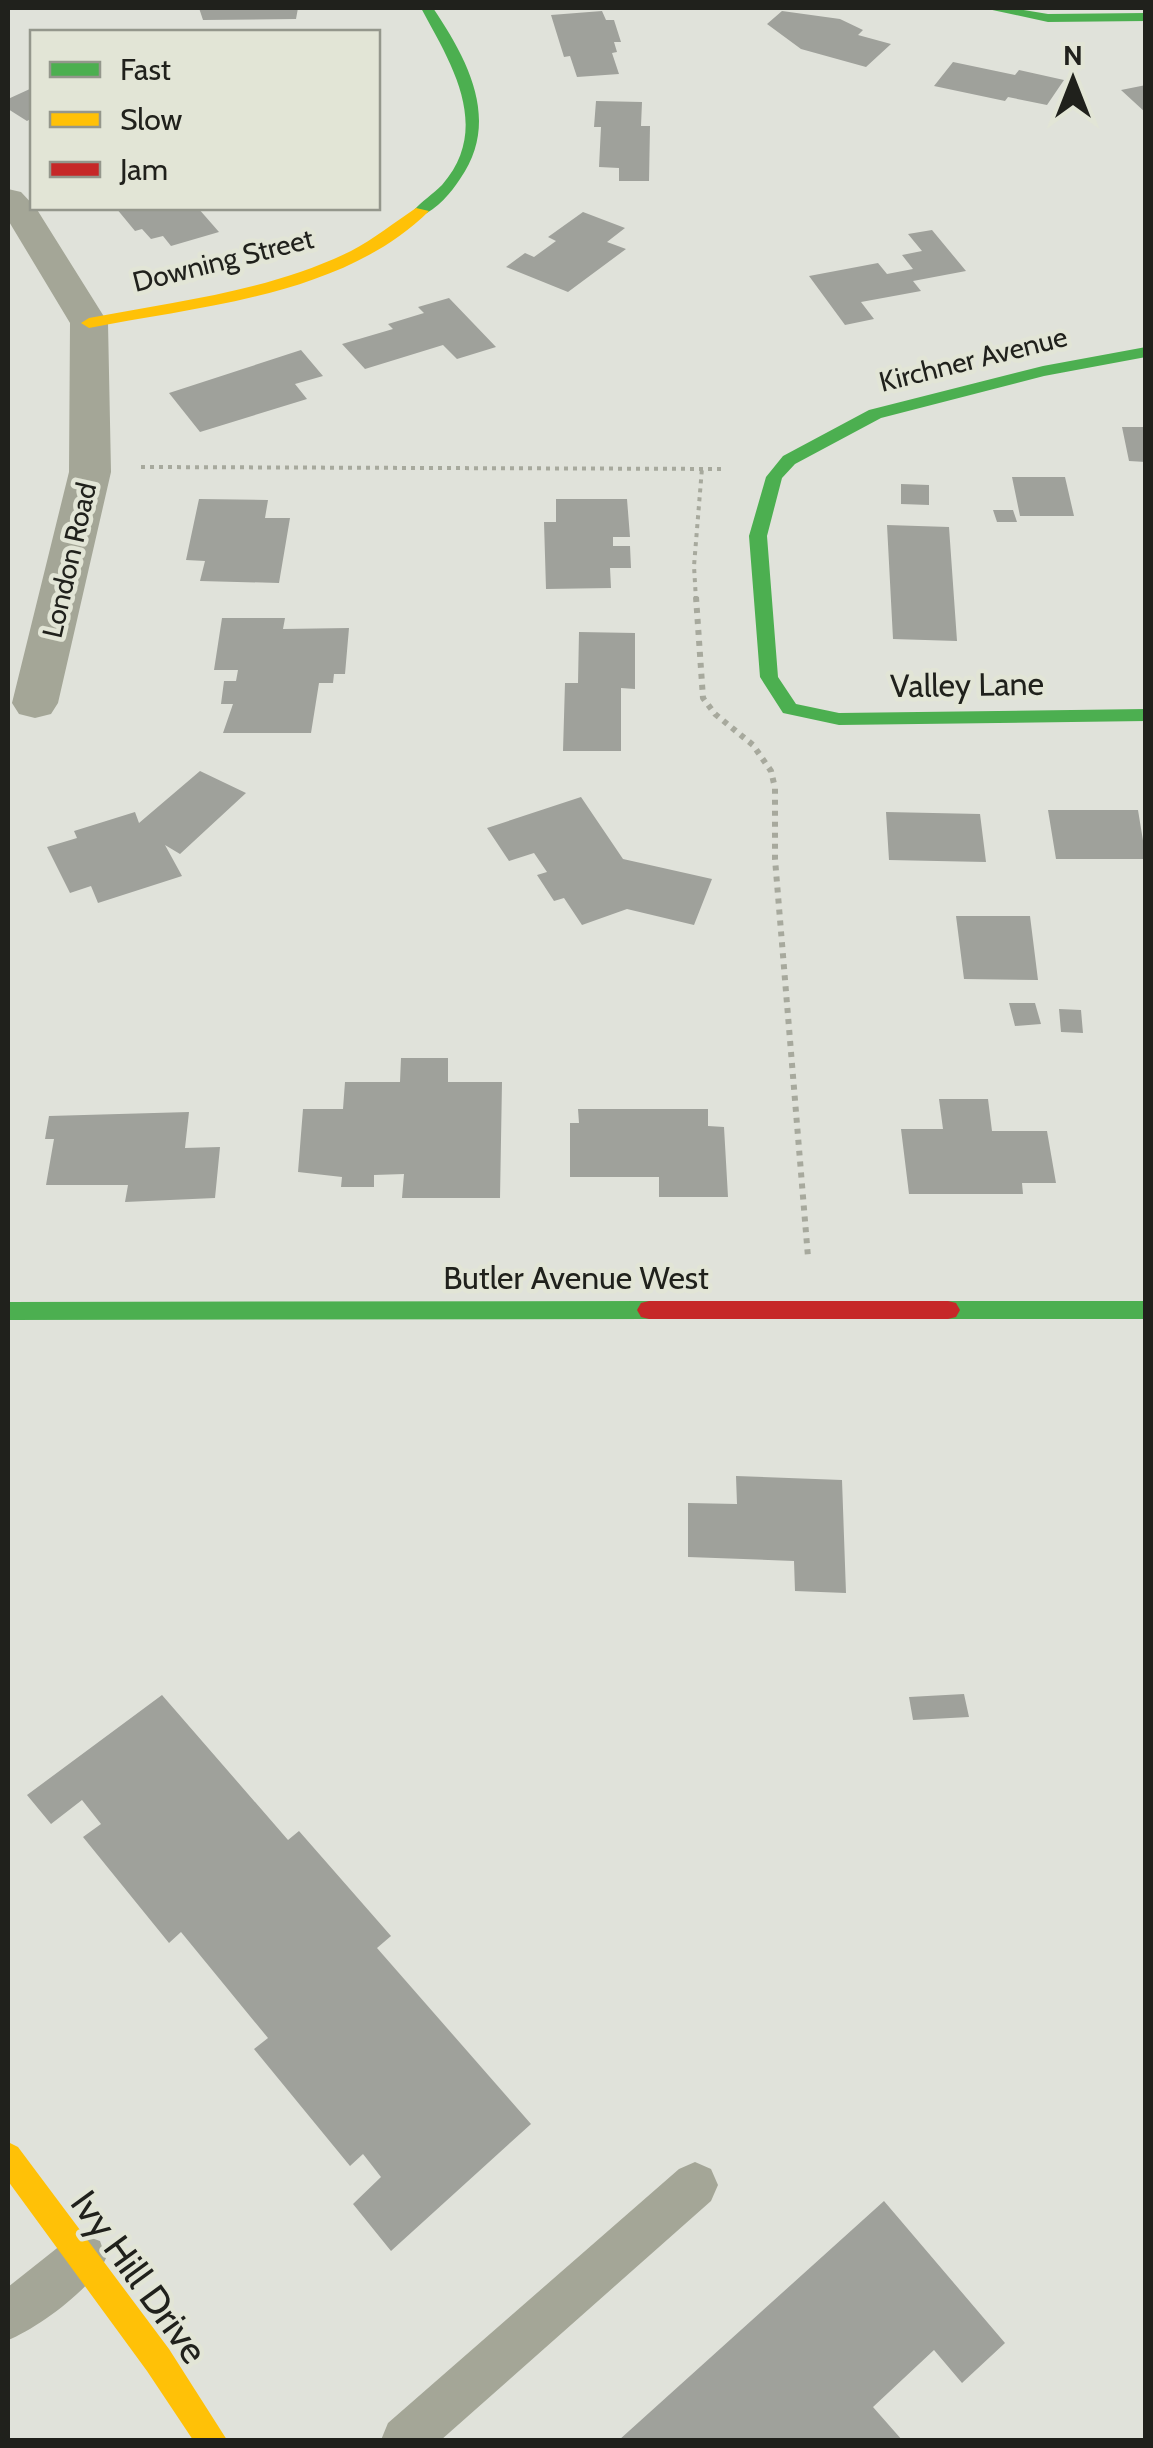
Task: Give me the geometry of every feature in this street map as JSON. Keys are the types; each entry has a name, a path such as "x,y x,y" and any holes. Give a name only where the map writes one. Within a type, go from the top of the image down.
{"street":[{"name":"Downing Street","path":"89,323 240,292 352,257 429,208 471,154 476,97 455,43 427,8"},
{"path":"990,8 1028,18 1089,14 1146,17"},
{"path":"8,200 22,212 89,323"},
{"name":"London Road","path":"34,703 90,472 89,323"},
{"name":"Kirchner Avenue","path":"774,477 789,460 875,414 1043,370 1146,352"},
{"name":"Valley Lane","path":"774,477 758,536 769,677 790,709 839,718 1146,716"},
{"name":"Butler Avenue West","path":"8,1311 1146,1310"},
{"name":"Ivy Hill Drive","path":"8,2157 211,2440"}],"lane":[{"path":"405,2440 696,2185"},
{"path":"8,2316 83,2258"}],"path":[{"path":"90,472 116,468 702,468 774,477"},
{"path":"702,468 694,566 703,698 753,745 771,771 775,788 778,899 813,1310"}],"building":[{"path":"199,8 298,8 296,19 203,20"},
{"path":"602,11 606,20 614,20 621,42 614,42 617,52 612,53 619,74 577,77 570,56 564,57 551,15"},
{"path":"782,11 840,19 863,30 858,35 891,44 866,67 801,49 767,24"},
{"path":"953,62 1064,80 1047,105 1008,97 1005,101 934,86"},
{"path":"1146,85 1146,113 1121,90"},
{"path":"30,89 30,119 8,109 8,99"},
{"path":"596,101 642,102 641,126 650,126 649,181 619,181 619,168 599,167 601,127 594,127"},
{"path":"118,210 200,210 219,232 171,246 163,236 151,239 142,229 135,231"},
{"path":"583,212 625,228 607,242 626,249 568,292 506,267 525,253 534,257 556,241 548,237"},
{"path":"932,230 966,271 913,281 921,291 861,302 874,319 845,325 809,276 878,263 887,274 913,269 902,255 922,251 908,234"},
{"path":"449,298 496,347 457,359 443,345 365,369 342,344 393,329 388,324 424,313 418,307"},
{"path":"301,350 323,376 295,384 307,399 200,432 169,393"},
{"path":"1122,427 1146,427 1146,462 1129,461"},
{"path":"1012,477 1065,477 1074,516 1020,516"},
{"path":"901,484 929,485 929,505 901,504"},
{"path":"199,499 268,500 265,518 290,518 279,583 200,581 205,561 186,560"},
{"path":"556,499 627,499 630,537 613,537 613,546 630,546 631,568 610,568 611,588 546,589 544,522 556,522"},
{"path":"993,510 1013,510 1017,522 997,522"},
{"path":"887,525 949,527 957,641 893,639"},
{"path":"222,618 285,618 283,629 349,628 345,674 334,674 333,683 319,683 311,733 223,733 233,704 221,704 224,681 236,681 238,670 214,670"},
{"path":"579,632 635,633 635,689 621,688 621,751 563,751 565,683 578,683"},
{"path":"200,771 246,793 180,854 165,845 182,876 98,903 91,886 70,893 47,847 77,838 74,831 135,812 139,823"},
{"path":"581,797 623,859 712,879 694,925 627,909 582,925 564,898 554,901 537,875 547,872 534,853 509,861 487,828"},
{"path":"1048,810 1138,810 1146,859 1056,859"},
{"path":"886,812 980,814 986,862 889,860"},
{"path":"956,916 1030,916 1038,980 964,979"},
{"path":"1009,1003 1035,1003 1041,1024 1015,1026"},
{"path":"1059,1009 1081,1010 1083,1033 1061,1032"},
{"path":"401,1058 448,1058 448,1082 502,1082 500,1198 402,1198 404,1174 374,1175 374,1187 341,1187 342,1177 298,1172 303,1109 343,1109 345,1082 400,1082"},
{"path":"939,1099 988,1099 992,1131 1047,1131 1056,1183 1022,1183 1023,1194 909,1194 901,1129 943,1129"},
{"path":"578,1109 708,1109 708,1126 724,1127 728,1197 659,1197 659,1177 570,1177 570,1123 579,1123"},
{"path":"189,1112 185,1148 220,1147 215,1198 125,1202 128,1185 46,1185 54,1139 45,1139 49,1116"},
{"path":"736,1476 842,1480 846,1593 795,1591 794,1561 688,1557 688,1503 737,1504"},
{"path":"964,1694 969,1717 913,1720 909,1697"},
{"path":"162,1695 288,1840 299,1831 391,1936 377,1948 531,2124 391,2251 353,2204 381,2177 363,2154 350,2166 254,2049 268,2038 181,1932 169,1943 83,1837 101,1824 82,1800 51,1824 27,1795"},
{"path":"884,2201 1005,2343 962,2383 934,2350 873,2407 902,2440 619,2440"}],"traffic: fast":[{"path":"421,211 447,188 463,164 472,139 473,113 458,61 427,8"},
{"path":"990,8 1048,18 1146,17"},
{"path":"1146,352 1043,371 875,414 789,460 774,477 758,536 769,677 790,709 839,719 1146,715"},
{"path":"8,1311 649,1310"},
{"path":"948,1310 1146,1310"}],"traffic: slow":[{"path":"89,323 226,297 326,268 357,254 421,211"},
{"path":"8,2157 158,2360 211,2440"}],"traffic: jam":[{"path":"649,1310 948,1310"}]}
